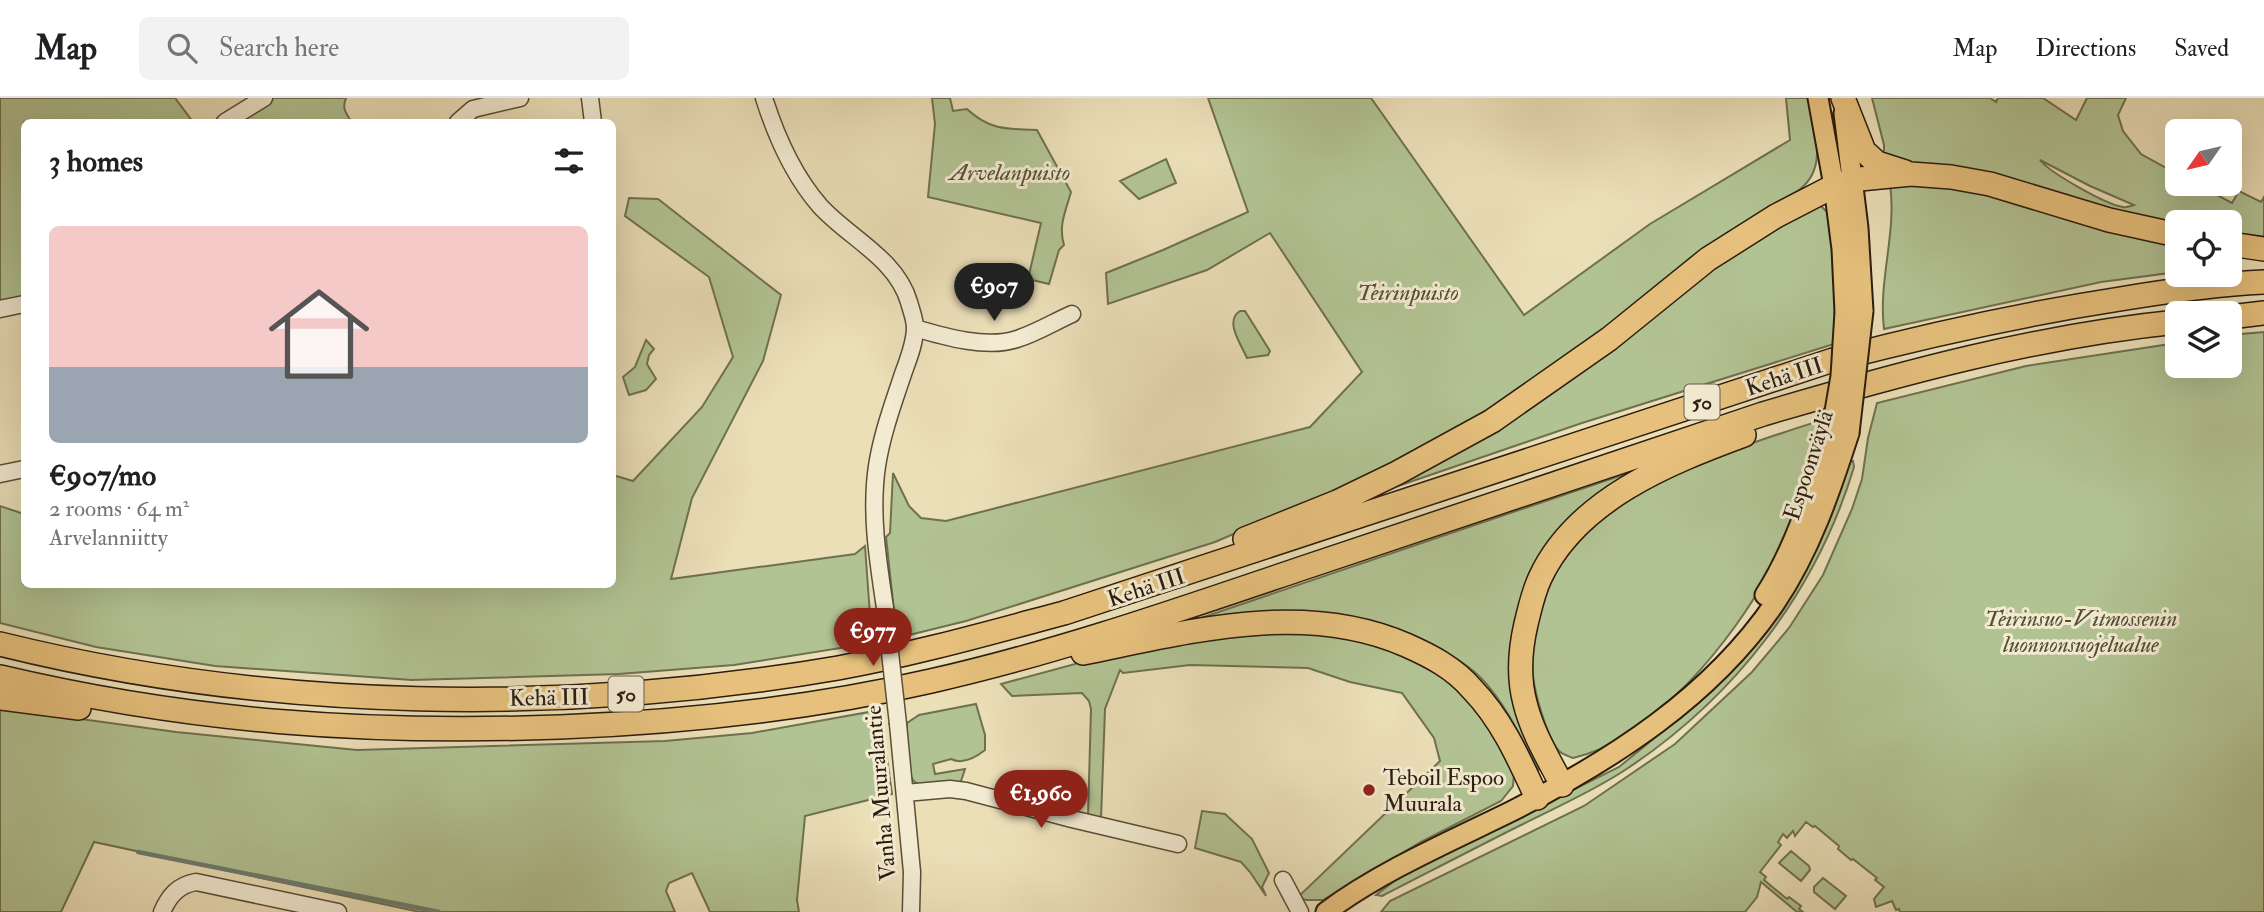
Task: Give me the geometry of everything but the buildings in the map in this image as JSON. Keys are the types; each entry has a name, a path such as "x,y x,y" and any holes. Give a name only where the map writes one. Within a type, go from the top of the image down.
{"highway":[{"path":"1843,98 1864,151 1877,163 1911,174"},
{"path":"1155,585 1218,550 1338,502 1492,421 1609,339 1718,252 1776,216 1843,184 1911,174 1951,177 1990,184 2109,220 2165,232"},
{"path":"2242,246 2264,249"},
{"name":"Kehä III","path":"0,643 155,675 316,693 512,698 652,692 748,682 945,645 1064,613 1616,430 1833,360 1916,338 2039,311 2163,292 2264,282"},
{"path":"2242,316 2264,313"},
{"name":"Kehä III","path":"0,677 112,702 176,711 315,726 427,730 603,725 752,712 846,698 932,681 1010,661 1184,608 1624,460 1846,389 2027,345 2165,324"},
{"path":"1562,785 1533,729 1521,681 1521,655 1531,601 1552,557 1587,517 1628,488 1695,455 1774,424 1846,389"},
{"path":"1010,661 1083,653 1159,637 1267,623 1324,623 1381,635 1423,652 1448,666 1471,687 1506,734 1537,798"},
{"path":"0,633 86,662"},
{"path":"0,698 112,713 176,711"}],"main road":[{"name":"Espoonväylä","path":"1326,912 1392,872 1562,785 1635,739 1703,685 1752,635 1776,601 1799,562 1828,498 1840,434 1857,375 1854,311 1861,271 1843,184 1818,98"},
{"name":"Espoonväylä","path":"1843,98 1843,184"}],"street":[{"path":"230,119 264,98"},
{"path":"460,119 469,103 520,98"},
{"path":"590,98 593,119"},
{"name":"Vanha Muuralantie","path":"764,98 788,158 805,187 821,207 887,264 908,299 915,328 911,349 883,433 874,511 905,793 912,872 911,912"},
{"path":"0,309 21,305"},
{"path":"915,328 968,340 1000,341 1017,339 1072,314"},
{"path":"0,474 21,470"},
{"path":"905,793 950,789 966,791 1178,844"},
{"path":"1283,880 1300,912"},
{"path":"162,912 174,892 186,883 196,882 338,912"}],"green space":[{"path":"0,98 175,98 191,119 21,119 21,299 0,303"},
{"path":"274,98 346,98 344,107 350,119 240,119"},
{"name":"Arvelanpuisto","path":"932,98 950,98 953,111 967,109 991,125 1037,130 1071,192 1062,225 1064,245 1059,250 1049,284 1028,279 1041,223 928,197 935,124"},
{"name":"Teirinpuisto","path":"1208,98 1371,98 1524,315 1650,224 1790,140 1786,98 1808,98 1816,136 1817,159 1814,171 1799,190 1727,233 1585,346 1444,438 1338,489 1215,542 966,621 897,638 886,537 890,533 893,473 909,506 921,518 946,521 1310,427 1362,372 1270,233 1207,270 1108,304 1106,273 1248,212"},
{"path":"1872,98 1990,98 1996,102 1998,98 2043,98 2076,120 2087,98 2126,98 2118,115 2123,131 2141,154 2165,167 2165,196 2219,196 2232,203 2236,196 2242,196 2242,192 2261,202 2264,197 2264,240 2242,237 2242,210 2165,210 2165,224 1884,161 1884,145","holes":["2040,160 2134,205 2115,205 2092,195"]},
{"path":"1166,159 1176,183 1139,199 1120,181"},
{"path":"1890,184 1942,187 1993,196 2165,241 2165,274 2101,282 1884,329 1883,293 1892,202"},
{"path":"629,198 658,199 781,295 763,361 692,498 671,579 855,554 865,546 872,643 734,665 619,674 412,680 215,666 96,647 0,623 0,506 21,513 21,588 616,588 616,476 633,481 702,407 733,357 709,277 625,216"},
{"path":"1820,205 1828,213 1830,228 1837,343 1582,423 1363,498 1749,241"},
{"path":"1245,311 1270,351 1268,355 1247,358 1234,327 1235,315"},
{"name":"Teirinsuo-Vitmossenin luonnonsuojelualue","path":"2264,332 2264,912 1900,912 1892,901 1876,907 1874,899 1884,887 1875,880 1877,878 1851,860 1815,826 1806,822 1795,836 1793,831 1787,838 1783,834 1778,842 1781,845 1760,872 1766,877 1764,880 1787,899 1789,897 1801,906 1799,909 1803,912 1797,912 1761,882 1757,897 1745,912 1381,912 1390,901 1584,806 1675,744 1752,672 1789,628 1823,575 1862,479 1877,403 2026,366 2165,345 2165,378 2242,378 2242,334"},
{"path":"646,340 654,349 647,364 656,379 646,390 629,395 623,377 635,367"},
{"path":"1825,419 1814,466 1775,562 1736,626 1713,655 1661,709 1632,731 1603,748 1573,758 1560,752 1546,726 1533,676 1537,620 1556,572 1587,533 1628,501 1675,475 1725,453"},
{"path":"1851,461 1854,467 1838,513 1793,600 1765,640 1700,712 1662,743 1597,787 1382,896 1376,895 1401,876 1619,767 1684,714 1716,683 1839,485"},
{"path":"1646,467 1570,521 1515,650 1543,768 1538,770 1506,711 1482,679 1453,656 1404,631 1375,622 1316,613 1255,614 1192,621"},
{"path":"1265,631 1358,635 1452,677 1490,721 1514,774 1513,786 1501,801 1421,842 1323,900 1306,900 1298,897 1440,761 1434,738 1402,693 1350,682 1308,668 1190,665 1123,673 1120,670 1105,709 1101,819 1088,816 1089,701 1082,693 1012,696 1001,684 1112,654"},
{"path":"976,704 985,735 985,750 969,760 951,759 933,764 935,774 965,769 960,784 930,786 914,782 908,767 907,723 919,715"},
{"path":"0,708 176,732 357,750 665,741 752,733 880,710 892,794 805,816 797,900 799,912 710,912 692,873 669,883 666,891 675,912 420,912 94,842 61,912 0,912"},
{"path":"1202,811 1225,814 1252,839 1269,873 1262,887 1266,896 1241,862 1195,848"},
{"path":"1791,851 1809,866 1810,870 1801,881 1779,863"},
{"path":"1823,878 1846,896 1835,909 1814,892 1814,887"}],"waterway":[{"path":"138,852 439,912"}],"place":[{"name":"Teboil Espoo Muurala","path":"1369,790"}]}
